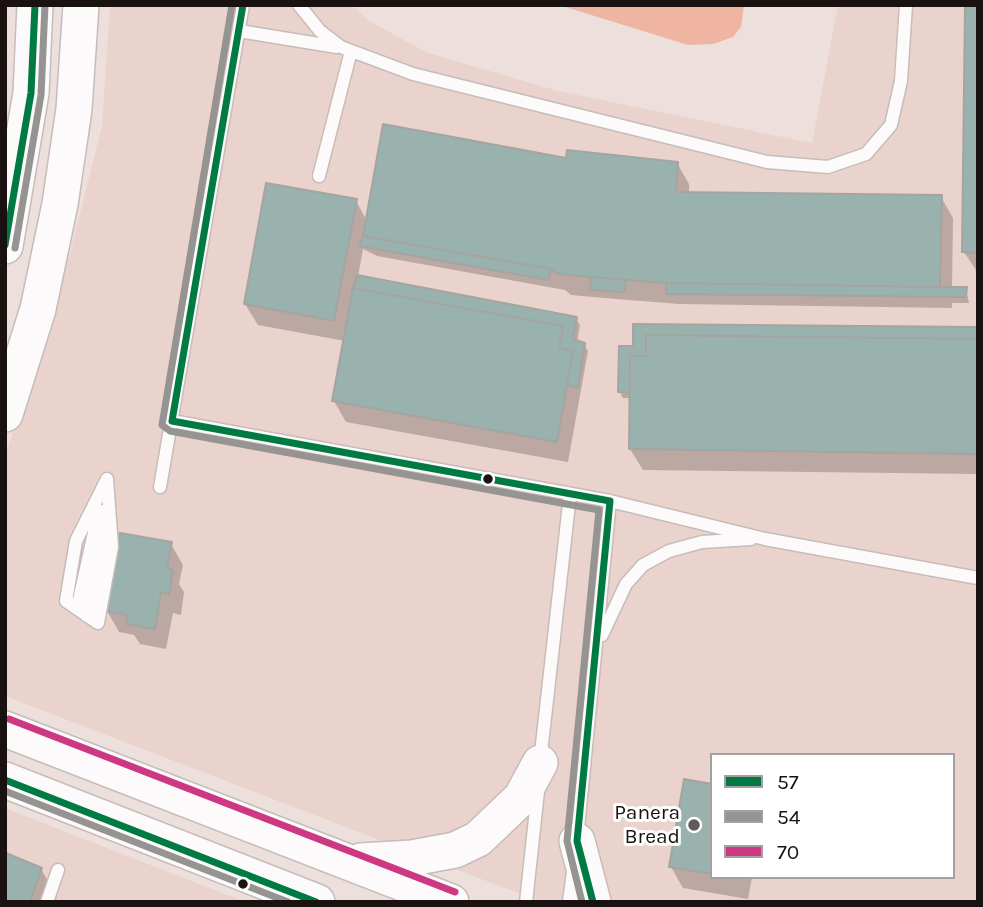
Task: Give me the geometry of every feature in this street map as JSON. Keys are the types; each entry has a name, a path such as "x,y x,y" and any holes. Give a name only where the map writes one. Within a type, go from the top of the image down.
{"main road":[{"path":"5,246 31,93 35,5"},
{"path":"5,414 38,309 60,204 74,109 81,5"},
{"path":"5,729 451,902"},
{"path":"352,862 455,850 478,839 521,797 540,763"},
{"path":"5,780 317,902"},
{"path":"577,841 593,902"}],"lane":[{"path":"160,487 243,5"},
{"path":"299,5 320,31 346,49"},
{"path":"239,31 346,49 413,74 767,162 828,167 866,154 891,125 901,81 906,5"},
{"path":"319,176 346,49"},
{"path":"172,421 610,501 765,539 978,578"},
{"path":"107,479 102,547 88,616 66,601 76,541 107,479"},
{"path":"526,902 570,495"},
{"path":"569,902 610,501"},
{"path":"596,648 626,584 643,565 669,551 702,542 765,539"},
{"path":"47,902 58,870"}],"shaded area":[{"path":"110,5 352,5 369,21 428,53 558,91 812,143 838,5 978,5 978,902 541,902 5,696 5,456 57,304 102,126"},
{"path":"559,5 744,5 741,27 733,37 713,44 688,45"},
{"path":"5,808 245,902 5,902"}],"building":[{"path":"965,5 978,5 978,253 962,252"},
{"path":"383,124 566,158 567,150 678,162 676,192 942,195 940,287 666,283 557,274 551,269 363,236"},
{"path":"266,183 357,199 334,321 244,304"},
{"path":"363,236 551,269 548,280 359,246"},
{"path":"357,275 577,317 573,339 585,343 578,388 567,385 573,351 559,348 563,326 353,288"},
{"path":"591,277 626,280 625,292 590,290"},
{"path":"666,283 967,287 966,297 667,294"},
{"path":"353,288 563,326 559,348 573,351 557,442 332,401"},
{"path":"633,324 978,327 978,339 646,335 646,356 630,356 630,392 618,392 619,346 633,346"},
{"path":"646,335 978,339 978,454 629,449 630,356 646,356"},
{"path":"120,533 172,542 167,568 173,570 169,594 161,593 155,629 126,624 127,615 105,611"},
{"name":"Panera Bread","path":"684,779 710,784 710,874 669,867"},
{"path":"6,853 42,868 30,902 5,902"}],"transit line":[{"name":"57","path":"5,245 31,93 35,5"},
{"name":"54","path":"15,248 41,95 45,5"},
{"name":"54","path":"232,5 162,425 170,431 599,510 567,841 582,902"},
{"name":"57","path":"243,5 172,421 610,501 577,841 593,902"},
{"name":"70","path":"9,719 455,892"},
{"name":"57","path":"5,780 316,902"},
{"name":"54","path":"5,791 288,902"}],"place":[{"name":"Panera Bread","path":"694,825"}]}
